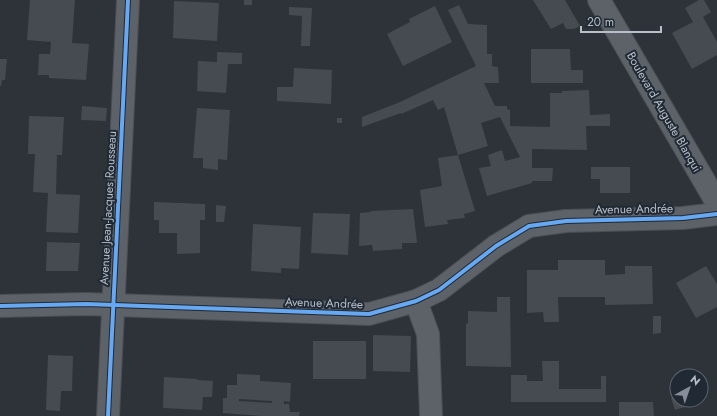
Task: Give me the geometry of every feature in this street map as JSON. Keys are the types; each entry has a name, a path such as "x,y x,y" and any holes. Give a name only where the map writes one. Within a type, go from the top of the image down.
{"street":[{"name":"Avenue Jean-Jacques Rousseau","path":"108,416 128,0"},
{"name":"Boulevard Auguste Blanqui","path":"599,0 717,203"},
{"name":"Avenue Andrée","path":"0,306 86,304 369,314 416,301 439,290 496,246 529,226 566,221 683,218 717,214"},
{"path":"416,301 428,334 431,416"}],"building":[{"path":"30,0 75,0 72,43 89,44 86,80 49,78 49,75 38,75 39,54 50,54 51,42 27,40"},
{"path":"244,0 252,0 252,5 244,5"},
{"path":"533,0 565,0 580,26 574,29 566,29 563,23 551,29"},
{"path":"699,0 704,0 711,12 703,17 717,42 717,55 692,69 672,33 693,22 685,8"},
{"path":"174,1 219,3 217,41 173,38"},
{"path":"459,5 468,24 487,25 487,54 492,54 492,66 498,67 499,83 484,83 495,106 507,106 507,109 510,110 510,126 550,127 550,93 562,93 562,91 589,90 590,115 610,114 610,126 586,126 587,150 532,149 532,168 553,168 552,181 532,181 532,183 487,196 479,168 491,166 488,155 502,150 505,161 520,157 500,117 481,123 488,146 458,155 444,107 438,110 433,100 401,114 362,127 362,117 400,102 476,66 448,10"},
{"path":"435,6 452,42 403,66 387,34 410,22 409,19"},
{"path":"289,7 312,8 310,46 301,46 302,16 289,15"},
{"path":"531,49 570,49 571,70 583,70 583,83 531,83"},
{"path":"217,52 242,53 242,64 228,64 226,93 197,91 198,61 217,62"},
{"path":"0,59 7,59 5,80 2,80 1,86 0,86"},
{"path":"294,68 332,70 331,104 277,101 277,87 293,87"},
{"path":"82,106 107,108 106,121 81,120"},
{"path":"197,108 230,110 227,160 218,159 218,170 203,168 203,158 193,158"},
{"path":"29,116 64,117 62,155 57,155 56,194 80,195 78,233 46,232 48,193 33,192 35,154 28,154"},
{"path":"337,118 342,118 342,123 337,123"},
{"path":"458,155 475,211 464,214 465,218 447,220 448,224 425,227 420,190 442,186 438,158"},
{"path":"591,167 630,167 630,193 600,193 600,179 591,179"},
{"path":"154,202 205,204 205,220 200,220 200,253 177,254 177,233 159,233 159,220 154,220"},
{"path":"216,205 226,206 224,222 216,222"},
{"path":"413,209 417,243 402,243 402,249 373,251 372,245 359,246 360,213"},
{"path":"313,213 350,214 348,255 311,253"},
{"path":"253,224 301,227 299,269 281,268 281,273 251,271"},
{"path":"47,242 80,243 78,271 46,271"},
{"path":"558,260 605,260 605,275 625,274 625,266 652,266 653,304 605,305 605,297 558,297 559,322 544,322 543,312 527,313 527,270 558,270"},
{"path":"706,266 717,284 717,307 696,318 676,283"},
{"path":"497,297 510,297 511,367 466,366 466,324 468,323 468,311 497,312"},
{"path":"653,316 661,316 661,333 653,334"},
{"path":"373,335 411,336 410,372 373,371"},
{"path":"313,341 366,341 366,379 313,379"},
{"path":"48,355 73,356 72,391 61,391 60,411 46,410"},
{"path":"542,361 559,361 559,389 601,389 601,376 606,376 606,402 511,402 511,375 527,375 527,381 543,381"},
{"path":"237,374 260,375 260,381 291,383 290,402 284,401 284,404 289,404 290,412 300,412 299,416 262,416 223,413 223,398 227,398 227,385 237,385","holes":["239,399 272,401 272,403 239,401"]},
{"path":"164,377 213,381 212,397 203,397 202,410 163,408"},
{"path":"619,402 653,402 654,416 619,416"}],"cycle path":[{"path":"108,416 128,0"},
{"path":"0,306 86,304 369,314 416,301 439,290 496,246 529,226 566,221 683,218 717,214"}]}
